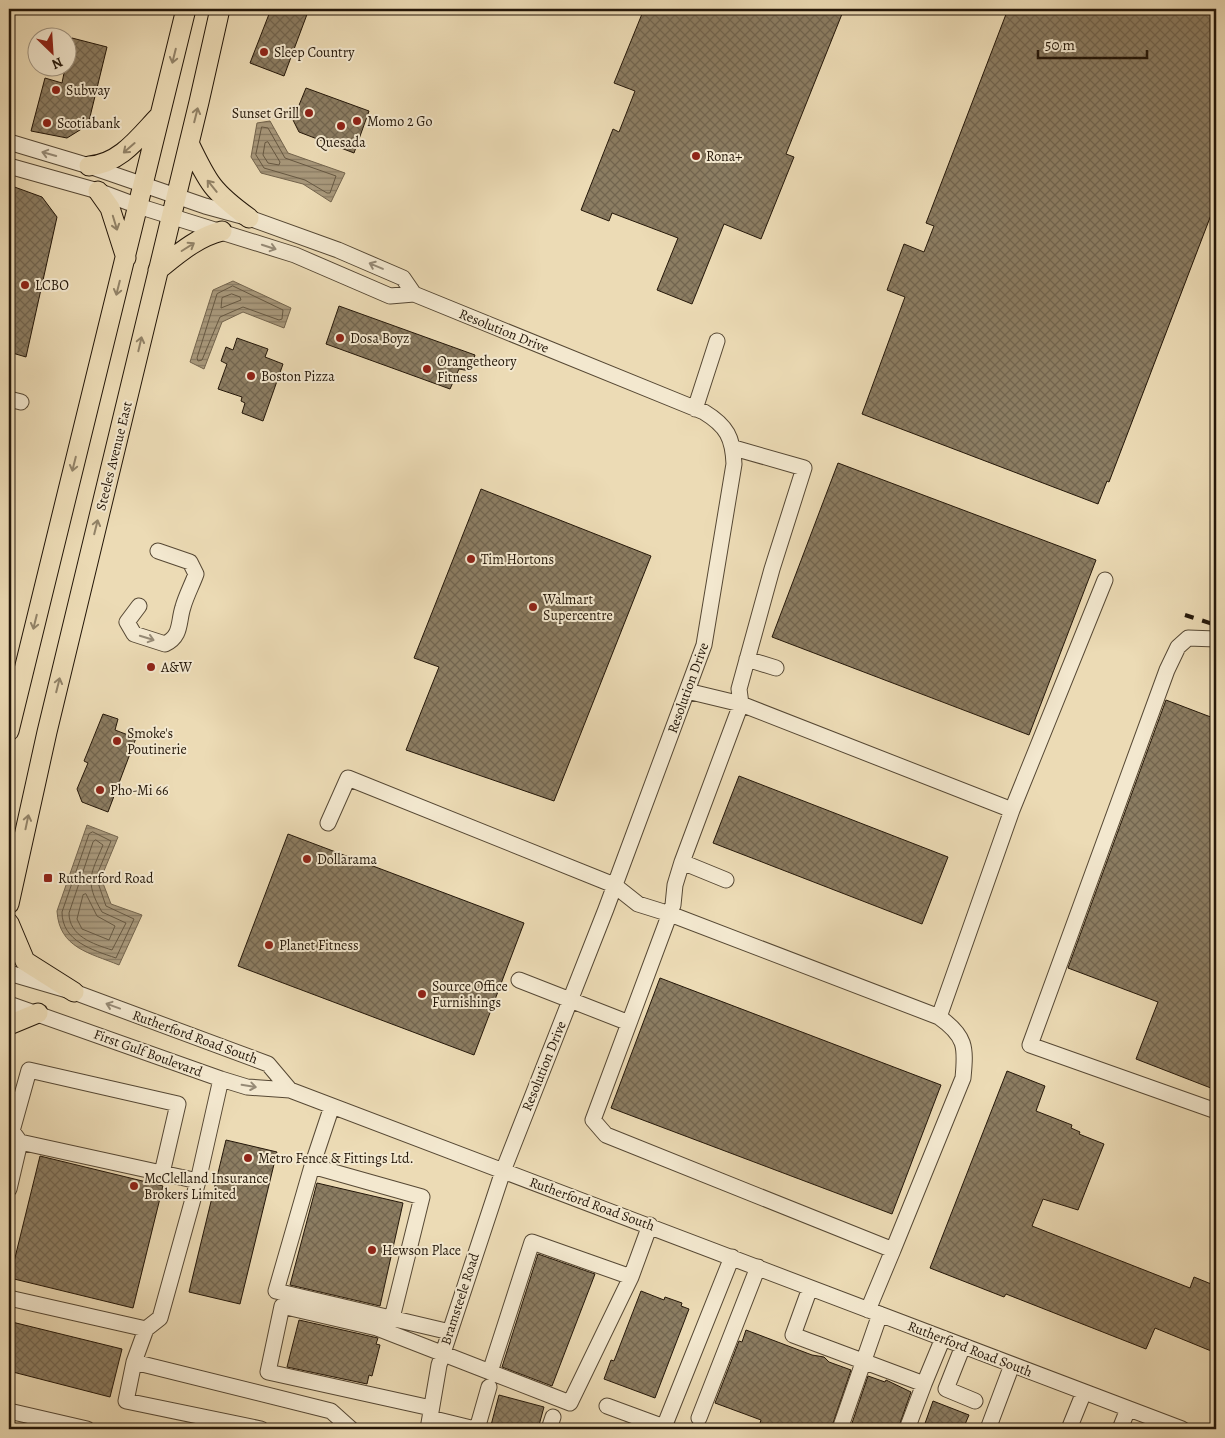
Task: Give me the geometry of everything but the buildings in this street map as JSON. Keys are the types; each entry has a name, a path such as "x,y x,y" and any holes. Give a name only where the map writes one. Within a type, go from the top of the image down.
{"main road":[{"path":"9,732 186,9"},
{"name":"Steeles Avenue East","path":"9,904 47,732 220,9"},
{"path":"89,166 100,165 127,151 160,115"},
{"path":"189,143 205,178 216,192 249,218"},
{"path":"98,191 110,208 126,258"},
{"path":"158,270 181,251 208,235 222,232"},
{"path":"9,923 25,961 74,992"},
{"path":"9,1025 38,1013"}],"street":[{"name":"Resolution Drive","path":"9,142 249,218 338,250 403,278 414,294"},
{"name":"Resolution Drive","path":"9,166 98,191 138,206 295,256 390,296 414,294 695,409 718,420 728,433 734,448 734,464 704,645 570,1000 503,1170"},
{"path":"695,409 718,341"},
{"path":"734,448 804,468 772,569 739,689 741,704 682,862 675,885 670,914 593,1120 606,1136 893,1250"},
{"path":"139,606 127,622 134,634 165,644 176,635 180,628 182,608 196,574 190,562 158,551"},
{"path":"939,1017 1012,810 1105,580"},
{"path":"1216,639 1188,638 1178,647 1167,670 1030,1045 1216,1111"},
{"path":"748,659 776,668"},
{"path":"687,691 741,704 1012,810"},
{"path":"328,824 348,778 614,885 638,904 670,914 939,1017 956,1029 965,1053 963,1078 893,1250 874,1312 863,1361 840,1429"},
{"path":"682,862 726,880"},
{"name":"Rutherford Road South","path":"9,973 74,992 268,1064 290,1090 1182,1429"},
{"path":"519,980 629,1022"},
{"name":"First Gulf Boulevard","path":"9,1004 220,1079 247,1087 290,1090"},
{"path":"162,1173 178,1104 29,1070 12,1131 20,1142 198,1181"},
{"path":"220,1079 198,1181 160,1318 146,1329 134,1362 126,1401 261,1429"},
{"path":"332,1106 312,1166 276,1291 450,1332"},
{"path":"9,1189 20,1142"},
{"path":"312,1166 422,1196 392,1318"},
{"name":"Bramsteele Road","path":"430,1418 442,1354 503,1170"},
{"path":"631,1277 532,1242 490,1380 476,1429 430,1418 268,1372 282,1306 371,1326 442,1354 490,1380 570,1403 631,1277 650,1226"},
{"path":"606,1406 664,1427 732,1258"},
{"path":"699,1418 758,1268"},
{"path":"810,1288 792,1335 924,1384"},
{"path":"9,1298 146,1329"},
{"path":"907,1429 943,1338"},
{"path":"963,1346 946,1390 975,1401"},
{"path":"134,1362 331,1411 351,1429"},
{"path":"988,1429 1012,1364"},
{"path":"1069,1429 1084,1392"},
{"path":"1120,1429 1128,1409"},
{"path":"9,1411 87,1429"}],"water":[{"path":"270,121 288,153 345,173 331,202 303,184 261,173 251,157 257,123"},
{"path":"233,281 291,308 284,328 243,312 222,322 204,369 190,362 213,290"},
{"path":"87,825 118,837 101,878 111,904 142,915 119,965 78,947 63,933 59,923 57,911"}],"railway":[{"path":"1185,615 1216,625"}],"place":[{"name":"Sleep Country","path":"264,52"},
{"name":"Subway","path":"56,90"},
{"name":"Sunset Grill","path":"309,113"},
{"name":"Momo 2 Go","path":"357,121"},
{"name":"Scotiabank","path":"47,123"},
{"name":"Quesada","path":"341,126"},
{"name":"Rona+","path":"696,156"},
{"name":"LCBO","path":"25,285"},
{"name":"Dosa Boyz","path":"340,338"},
{"name":"Orangetheory Fitness","path":"427,369"},
{"name":"Boston Pizza","path":"251,376"},
{"name":"Tim Hortons","path":"471,559"},
{"name":"Walmart Supercentre","path":"533,607"},
{"name":"A&W","path":"151,667"},
{"name":"Smoke's Poutinerie","path":"117,741"},
{"name":"Pho-Mi 66","path":"100,790"},
{"name":"Dollarama","path":"307,859"},
{"name":"Rutherford Road","path":"48,878"},
{"name":"Planet Fitness","path":"269,945"},
{"name":"Source Office Furnishings","path":"422,994"},
{"name":"Metro Fence & Fittings Ltd.","path":"248,1158"},
{"name":"McClelland Insurance Brokers Limited","path":"134,1186"},
{"name":"Hewson Place","path":"372,1250"}]}
